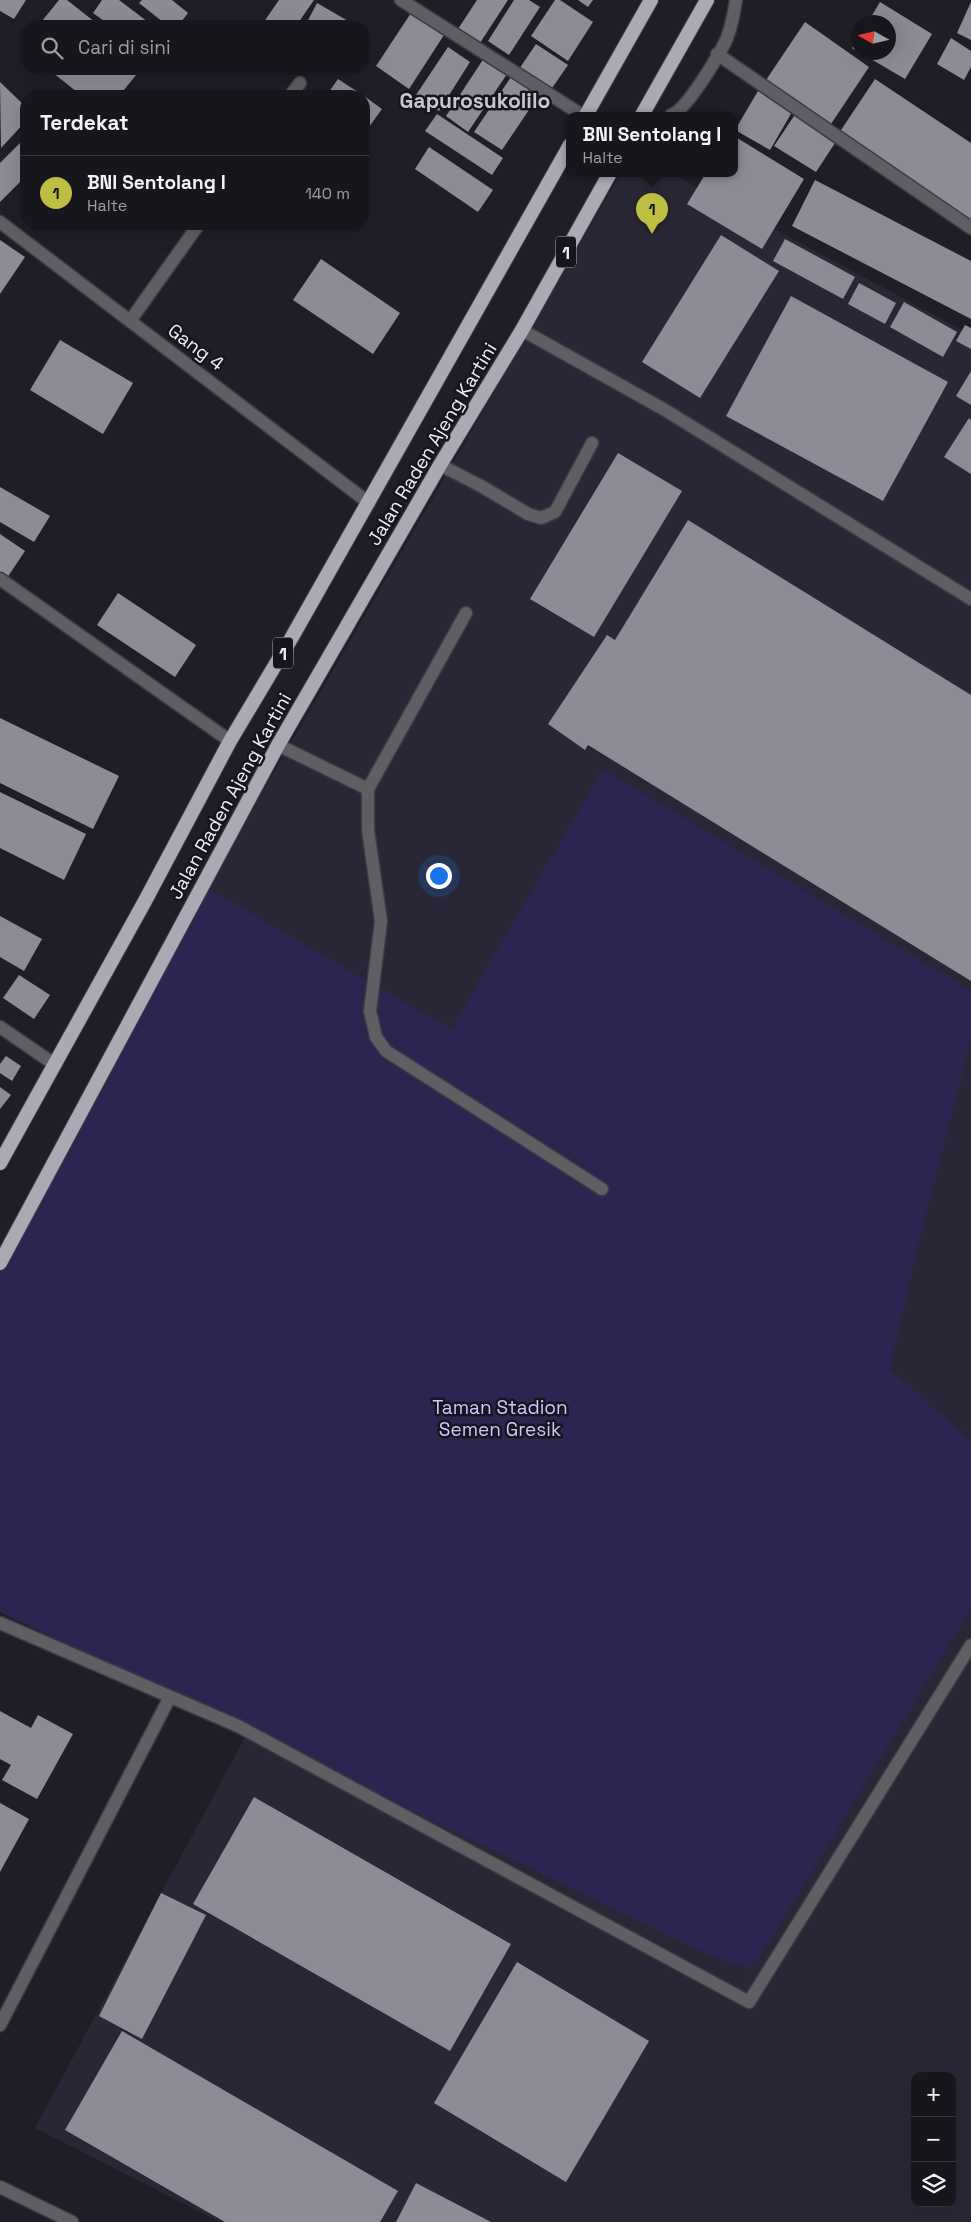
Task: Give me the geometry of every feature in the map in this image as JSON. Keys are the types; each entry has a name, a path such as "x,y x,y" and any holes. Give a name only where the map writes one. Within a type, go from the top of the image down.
{"highway":[{"path":"588,112 651,0"},
{"path":"644,112 707,0"},
{"name":"Jalan Raden Ajeng Kartini","path":"0,1163 145,901 230,741 369,502 566,151"},
{"name":"Jalan Raden Ajeng Kartini","path":"0,1263 278,745 440,465 522,330 608,177"}],"street":[{"path":"401,0 577,112"},
{"path":"678,112 689,100 726,39 734,20 736,0"},
{"path":"717,54 971,228"},
{"path":"295,90 300,83"},
{"name":"Gang 4","path":"0,222 369,502"},
{"path":"130,320 195,230"},
{"path":"522,330 674,415 971,599"},
{"path":"440,465 528,514 541,518 555,512 592,443"},
{"path":"0,580 230,741"},
{"path":"466,613 368,790 368,830 381,921 370,1010 376,1037 386,1052 602,1190"},
{"path":"278,745 368,790"},
{"path":"0,1027 54,1064"},
{"path":"0,1623 238,1726 749,2002 971,1644"},
{"path":"0,2025 170,1697"},
{"path":"0,2187 72,2222"}],"shaded area":[{"path":"619,177 678,177 971,335 971,2222 220,2222 35,2128 248,1732 0,1612 0,1264 207,888"}],"green space":[{"name":"Taman Stadion Semen Gresik","path":"603,769 971,991 971,1040 919,1242 890,1369 971,1441 971,1608 776,1932 750,1969 705,1953 0,1612 0,1264 207,888 451,1029"}],"building":[{"path":"0,0 26,0 14,19 0,11"},
{"path":"59,0 67,0 92,20 43,20"},
{"path":"102,0 119,0 145,20 103,20 93,13"},
{"path":"142,0 172,0 188,13 183,20 160,20 139,3"},
{"path":"279,0 314,0 300,20 265,20"},
{"path":"477,0 508,0 478,46 456,32"},
{"path":"514,0 529,0 540,7 509,55 488,41"},
{"path":"555,0 560,0 593,22 568,61 531,36"},
{"path":"578,0 593,0 588,7"},
{"path":"880,2 932,34 905,79 873,60 896,60 896,15 872,15"},
{"path":"971,2 971,40 957,33"},
{"path":"317,3 347,20 308,20"},
{"path":"411,13 444,35 409,89 376,66"},
{"path":"805,22 851,54 851,60 859,60 869,67 829,127 764,83"},
{"path":"951,38 971,51 971,67 964,80 937,64"},
{"path":"536,44 568,65 550,91 519,69"},
{"path":"448,47 470,62 439,111 416,95"},
{"path":"484,58 507,74 468,132 446,116"},
{"path":"56,75 136,75 124,90 74,90"},
{"path":"511,77 539,95 502,150 474,132"},
{"path":"338,79 355,90 330,90"},
{"path":"875,79 971,143 971,221 839,133"},
{"path":"0,82 20,101 20,127 1,148"},
{"path":"758,91 792,112 770,150 738,132 738,125"},
{"path":"370,100 382,109 370,126"},
{"path":"796,113 837,140 816,172 774,146"},
{"path":"437,114 503,158 492,175 425,131"},
{"path":"738,138 804,179 762,249 687,204 704,177 738,177"},
{"path":"20,143 20,182 0,202 0,163"},
{"path":"429,147 493,190 478,212 415,169"},
{"path":"815,180 971,261 971,319 792,226"},
{"path":"721,235 779,271 700,398 642,362"},
{"path":"785,239 855,277 843,299 773,261"},
{"path":"0,240 25,257 0,294"},
{"path":"321,259 400,313 373,354 293,300"},
{"path":"859,283 896,303 885,324 848,304"},
{"path":"791,296 948,382 883,501 726,416"},
{"path":"904,302 957,332 943,357 890,327"},
{"path":"965,325 971,328 971,349 956,341"},
{"path":"60,340 133,383 103,434 30,390"},
{"path":"971,371 971,405 956,396"},
{"path":"969,418 971,420 971,474 944,457"},
{"path":"618,453 682,491 594,637 530,599"},
{"path":"0,487 50,516 34,542 0,522"},
{"path":"688,520 971,695 971,981 588,745 585,750 548,724 607,635 615,640"},
{"path":"0,534 25,551 7,578 0,573"},
{"path":"118,593 196,645 175,677 97,625"},
{"path":"0,718 119,776 93,829 0,783"},
{"path":"0,792 86,834 64,880 0,848"},
{"path":"0,916 42,939 24,971 0,957"},
{"path":"19,975 50,995 34,1019 3,998"},
{"path":"6,1056 21,1066 12,1081 0,1073 0,1064"},
{"path":"0,1087 11,1095 0,1109"},
{"path":"0,1711 31,1728 38,1715 73,1734 37,1799 2,1780 11,1765 0,1759"},
{"path":"254,1797 511,1944 450,2051 193,1904"},
{"path":"0,1803 29,1819 0,1872"},
{"path":"161,1893 206,1915 142,2039 99,2016"},
{"path":"517,1962 649,2041 566,2182 434,2103"},
{"path":"122,2031 398,2191 380,2222 225,2222 65,2130"},
{"path":"416,2183 491,2222 396,2222"}],"place":[{"name":"BNI Sentolang I","path":"652,234"}],"district":[{"name":"Gapurosukolilo","path":"475,100"}]}
